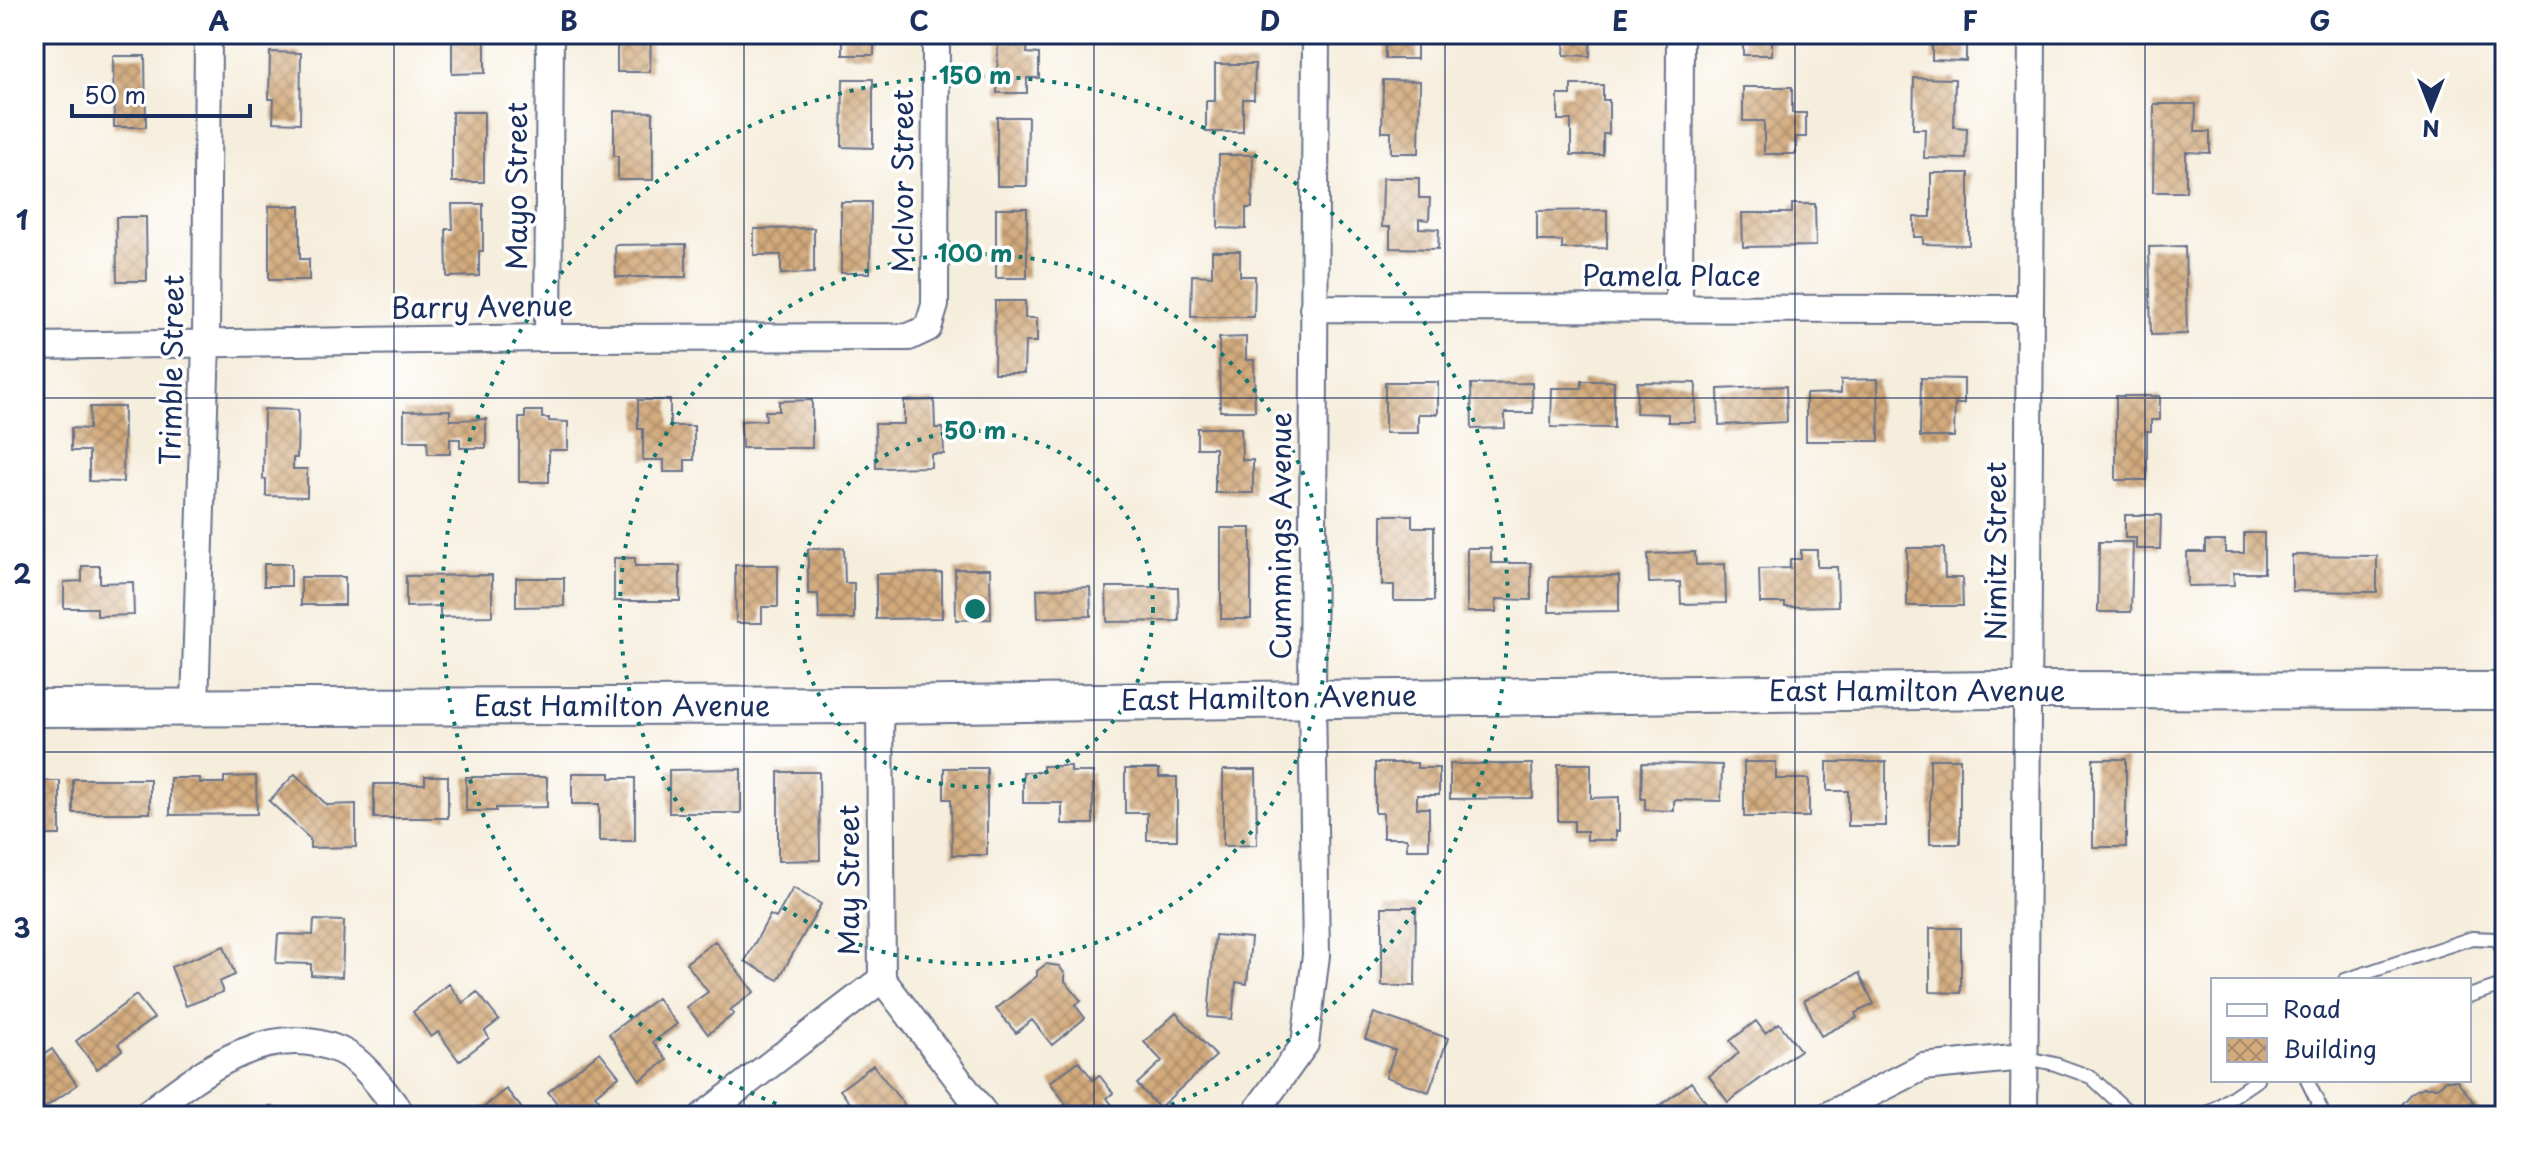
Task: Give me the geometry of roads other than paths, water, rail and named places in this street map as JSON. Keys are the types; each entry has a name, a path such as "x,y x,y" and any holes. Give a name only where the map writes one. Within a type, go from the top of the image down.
{"street":[{"name":"Trimble Street","path":"195,706 206,342 208,34"},
{"name":"Mayo Street","path":"548,338 550,34"},
{"name":"McIvor Street","path":"928,328 935,305 936,34"},
{"name":"Cummings Avenue","path":"1253,1116 1305,1044 1316,955 1312,697 1316,34"},
{"path":"1679,308 1680,34"},
{"name":"Nimitz Street","path":"2024,1116 2032,34"},
{"name":"Pamela Place","path":"1313,308 2029,309"},
{"name":"Barry Avenue","path":"34,346 548,338 909,337 928,328"},
{"name":"East Hamilton Avenue","path":"34,708 880,705 2027,690 2505,691"},
{"name":"May Street","path":"880,705 882,979 986,1116"},
{"path":"703,1116 882,979"},
{"path":"144,1116 226,1059 267,1042 307,1042 341,1050 370,1074 403,1116"},
{"path":"1827,1116 1923,1067 2023,1057"}],"lane":[{"path":"2351,978 2472,938 2495,939 2500,943 2505,961"},
{"path":"2471,995 2505,984"},
{"path":"2023,1057 2091,1077 2133,1116"},
{"path":"2204,1116 2254,1082"},
{"path":"2308,1082 2321,1109"}]}
